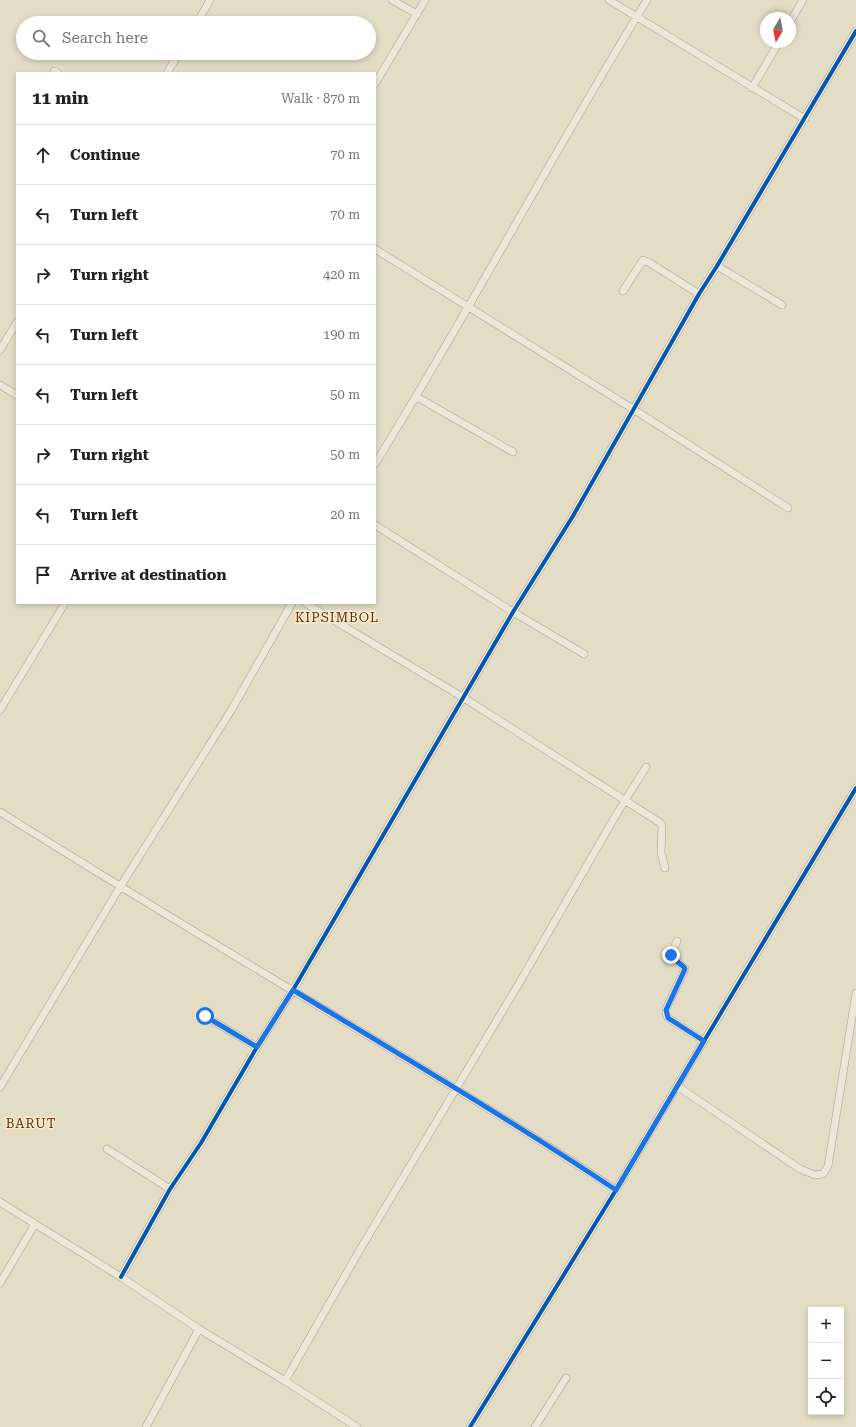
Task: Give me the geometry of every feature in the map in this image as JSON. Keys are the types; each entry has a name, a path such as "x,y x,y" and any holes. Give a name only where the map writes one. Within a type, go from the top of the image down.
{"street":[{"path":"201,16 210,0"},
{"path":"392,0 417,14"},
{"path":"376,82 425,0"},
{"path":"609,0 636,18 805,119"},
{"path":"376,462 417,397 647,0"},
{"path":"796,12 803,0"},
{"path":"121,1277 170,1188 201,1142 257,1047 293,990 513,612 573,516 699,294 805,119 856,31"},
{"path":"752,88 775,48"},
{"path":"167,72 174,60"},
{"path":"376,249 633,409 788,508"},
{"path":"623,291 643,260 699,294"},
{"path":"717,266 782,305"},
{"path":"0,350 16,324"},
{"path":"0,385 16,394"},
{"path":"417,397 513,452"},
{"path":"376,526 513,612 584,654"},
{"path":"0,710 64,604"},
{"path":"1,1085 120,887 232,709 291,604"},
{"path":"307,604 464,698 659,822 662,825 661,853 665,868"},
{"path":"285,1381 358,1253 646,767"},
{"path":"470,1427 616,1190 856,788"},
{"path":"0,812 120,887 456,1088 561,1153 616,1190"},
{"path":"677,941 671,955 685,969 666,1010 666,1014 668,1018 704,1041"},
{"path":"677,1086 800,1169 815,1175 823,1174 828,1166 856,993"},
{"path":"205,1016 257,1047"},
{"path":"107,1149 170,1188"},
{"path":"0,1202 121,1277 199,1329 357,1427"},
{"path":"0,1283 35,1224"},
{"path":"146,1427 199,1329"},
{"path":"535,1427 566,1378"}],"cycle path":[{"path":"121,1277 170,1189 201,1143 257,1047 293,990 513,612 573,516 699,294 856,31"},
{"path":"470,1427 616,1190 856,788"}],"district":[{"name":"KIPSIMBOL","path":"337,617"},
{"name":"BARUT","path":"31,1123"}],"route":[{"path":"205,1016 257,1047 293,990 561,1153 616,1190 704,1041 668,1018 666,1014 666,1010 685,969 671,955"}]}
